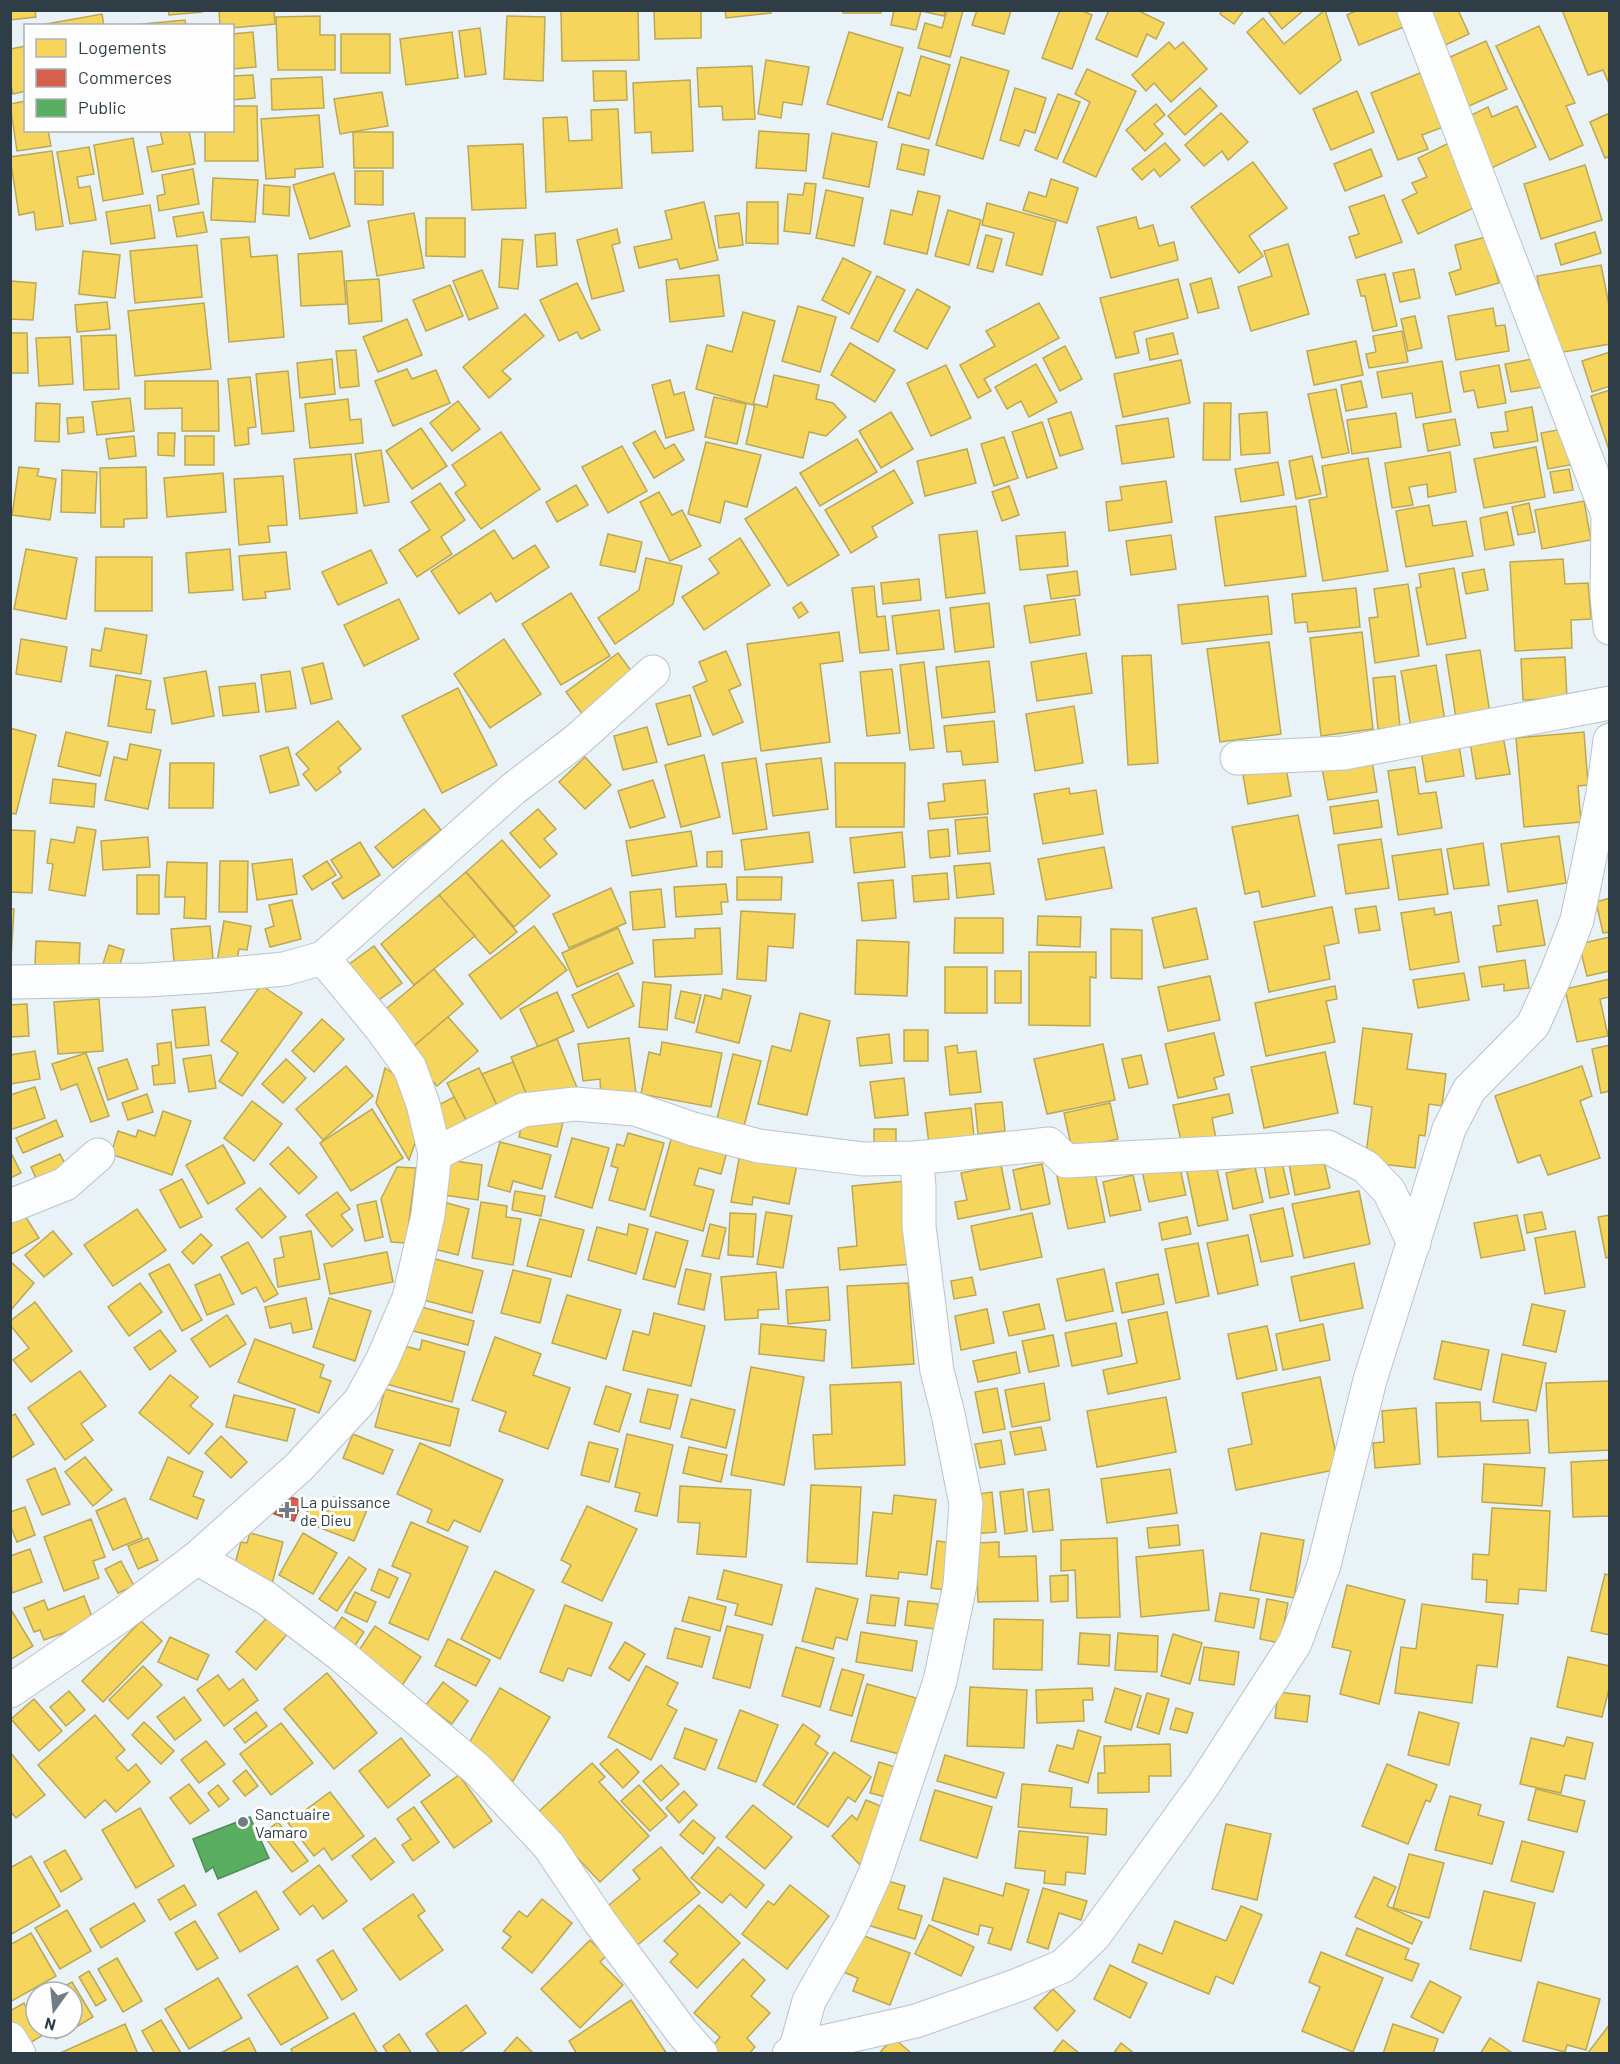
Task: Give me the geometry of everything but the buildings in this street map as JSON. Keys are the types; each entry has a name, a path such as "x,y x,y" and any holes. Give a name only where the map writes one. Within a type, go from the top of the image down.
{"street":[{"path":"1414,10 1609,515 1610,628"},
{"path":"10,982 146,980 212,976 284,969 323,958 513,789 577,740 653,672"},
{"path":"1237,758 1344,753 1610,703"},
{"path":"792,2051 916,2021 1018,1985 1063,1966 1094,1936 1204,1784 1258,1704 1295,1643 1324,1564 1370,1380 1449,1129 1469,1090 1533,1025 1577,920 1603,793 1610,740"},
{"path":"10,1691 120,1616 197,1558 299,1467 360,1401 382,1361 409,1298 428,1215 435,1154 423,1104 410,1068 381,1028 323,958"},
{"path":"435,1154 523,1110 575,1104 635,1109 693,1129 759,1146 864,1158 916,1158 1049,1144 1066,1161 1328,1147 1366,1167 1389,1191 1414,1244"},
{"path":"10,1206 65,1184 98,1155"},
{"path":"792,2051 810,2001 852,1925 875,1874 940,1682 960,1585 966,1504 937,1371 919,1226 916,1158"},
{"path":"197,1558 276,1605 342,1656 478,1770 549,1846 600,1922 701,2054"},
{"path":"10,2039 19,2054"}],"place":[{"name":"La puissance de Dieu","path":"287,1510"},
{"name":"Sanctuaire Vamaro","path":"243,1822"}]}
